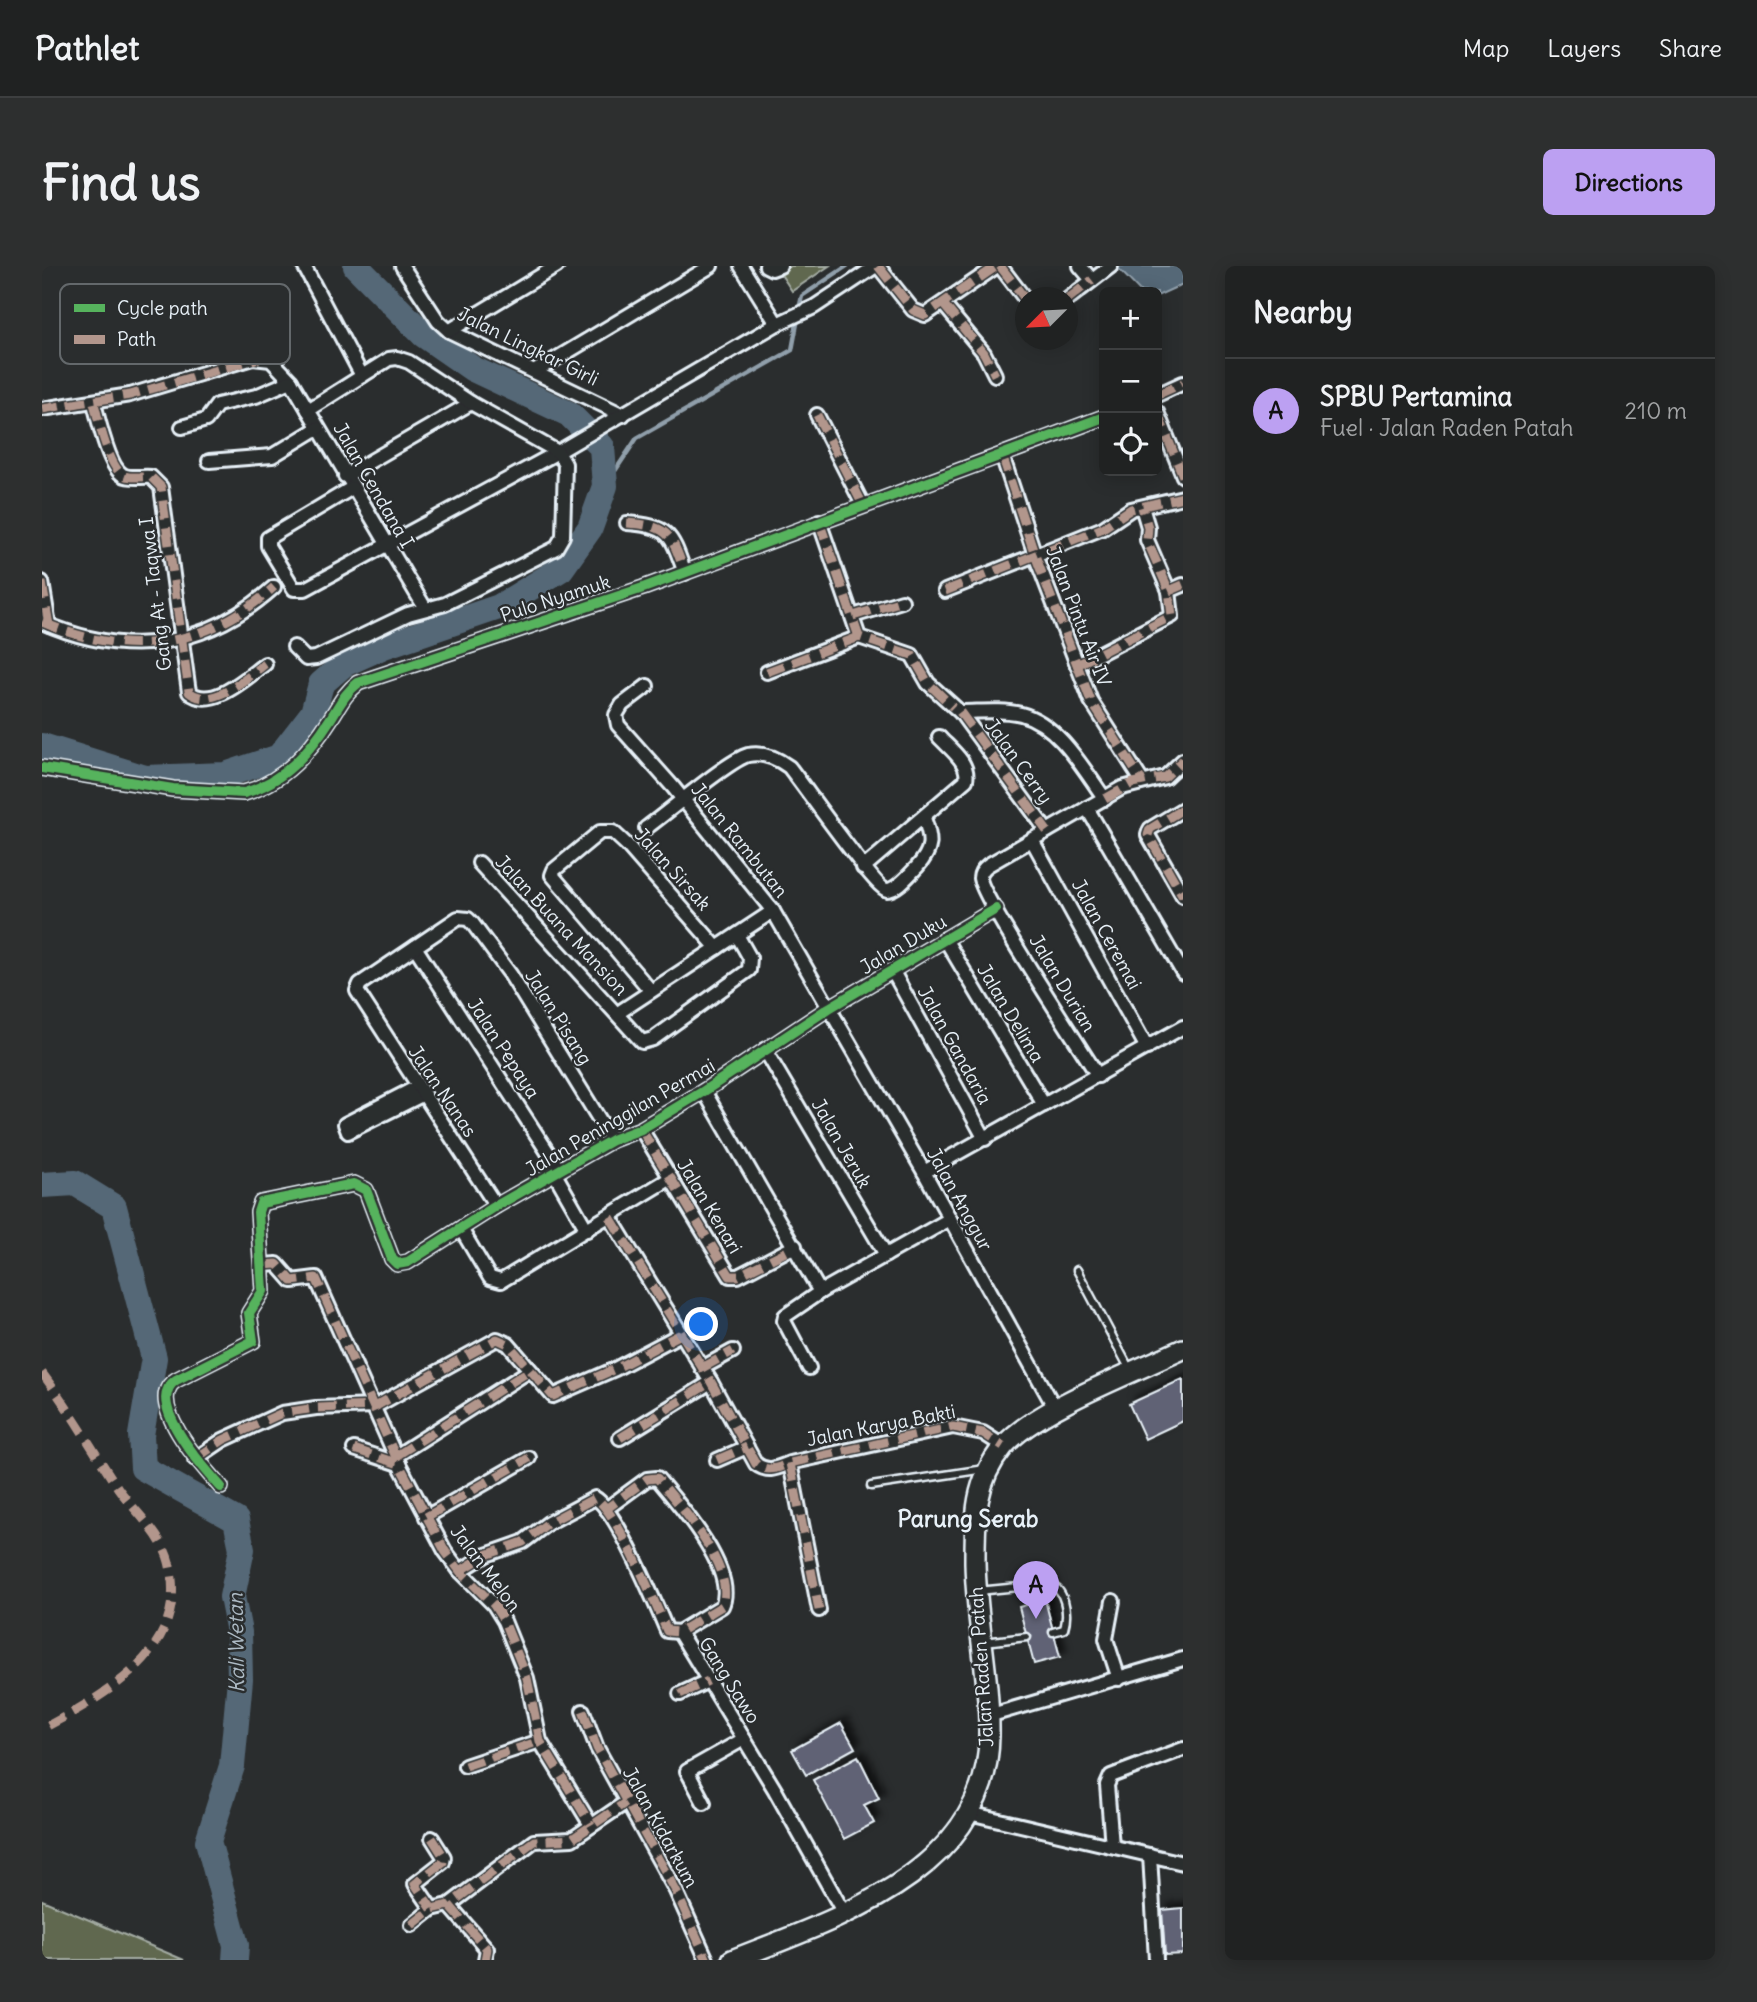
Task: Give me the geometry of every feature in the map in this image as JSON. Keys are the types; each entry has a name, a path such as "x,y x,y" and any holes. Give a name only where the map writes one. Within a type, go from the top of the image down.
{"main road":[{"name":"Jalan Raden Patah","path":"732,1960 845,1915 910,1877 946,1844 968,1813 986,1765 988,1716 976,1591 975,1511 979,1488 987,1469 1003,1446 1025,1426 1183,1349"}],"street":[{"path":"304,266 362,376"},
{"path":"449,331 557,266"},
{"path":"534,372 711,266"},
{"path":"741,266 777,324"},
{"path":"766,266 772,270 780,266"},
{"path":"471,403 270,533 268,546 291,586 301,591 564,448 777,324 814,307 878,266 919,314 925,315 944,305 998,266 1015,287"},
{"path":"1080,266 1092,280"},
{"path":"1078,291 1111,266"},
{"name":"Jalan Lingkar Girli","path":"404,267 438,321 449,331 623,415"},
{"path":"944,305 984,353 995,375"},
{"path":"308,410 389,359 408,362 471,403 564,448"},
{"name":"Jalan Cendana I","path":"42,409 94,403 156,388 234,364"},
{"name":"Jalan Cendana I","path":"275,364 291,381 425,608"},
{"path":"183,427 206,420 217,405 256,396 291,381"},
{"path":"1162,393 1183,383"},
{"name":"Gang At - Taqwa I","path":"94,403 105,441 119,471 126,476 151,477 161,487 186,687 192,695 206,697 224,692 265,664"},
{"path":"1157,413 1183,476"},
{"path":"817,415 863,505"},
{"name":"Pulo Nyamuk","path":"42,768 173,789 244,793 255,790 292,767 311,746 345,695 358,683 685,573 1099,419"},
{"path":"209,461 272,456 318,428"},
{"path":"294,647 306,659 316,658 425,608 445,604 519,569 559,545 563,536 564,448"},
{"name":"Jalan Pintu Air IV","path":"1002,455 1035,555 1091,701 1137,782"},
{"path":"945,591 1103,528 1124,513 1183,497"},
{"path":"1077,665 1172,616 1169,591 1147,540 1148,527 1142,507"},
{"path":"819,521 859,637"},
{"path":"627,523 662,528 673,541 685,573"},
{"path":"42,582 45,623 119,645 180,639 210,629 245,610 274,587"},
{"path":"1169,591 1183,585"},
{"path":"853,617 902,601"},
{"path":"553,621 568,617 572,610"},
{"path":"767,672 859,637 912,655 928,683 957,710"},
{"name":"Jalan Rambutan","path":"647,686 622,705 615,715 618,726 772,911 829,1009"},
{"name":"Jalan Cerry","path":"957,710 1008,712 1041,723 1067,747 1105,799"},
{"name":"Jalan Cerry","path":"957,710 1047,831"},
{"path":"863,868 966,780 968,772 939,737"},
{"path":"646,828 737,759 763,755 778,759 789,767 863,868 881,888 895,887 931,849 932,842 924,818"},
{"path":"996,909 980,880 983,869 1137,782 1165,777 1183,760"},
{"path":"1087,808 1183,973"},
{"path":"1183,809 1150,829 1148,835 1183,896"},
{"name":"Jalan Sirsak","path":"651,991 552,875 554,870 600,832 613,832 627,845 717,947"},
{"name":"Jalan Ceremai","path":"1032,840 1147,1048"},
{"name":"Jalan Buana Mansion","path":"479,863 642,1042 653,1039 749,970 750,958 737,935"},
{"name":"Jalan Duku","path":"829,1009 996,909"},
{"name":"Jalan Durian","path":"996,909 1098,1076"},
{"name":"Jalan Buana Mansion","path":"618,1013 772,911"},
{"name":"Jalan Pisang","path":"415,947 458,918 468,919 510,974 612,1140"},
{"name":"Jalan Delima","path":"945,939 1044,1105"},
{"name":"Jalan Nanas","path":"415,947 360,984 358,997 496,1206"},
{"name":"Jalan Pepaya","path":"415,947 557,1173"},
{"name":"Jalan Gandaria","path":"892,970 985,1139"},
{"name":"Jalan Peninggilan Permai","path":"262,1265 258,1212 261,1203 354,1184 366,1190 392,1259 397,1264 408,1262 496,1206 612,1140 641,1129 829,1009"},
{"name":"Jalan Anggur","path":"829,1009 924,1172 1056,1410"},
{"path":"924,1172 1183,1027"},
{"name":"Jalan Jeruk","path":"765,1050 886,1255"},
{"path":"420,1091 348,1132 345,1124 420,1091"},
{"name":"Jalan Peninggilan Permai","path":"704,1091 820,1292"},
{"name":"Jalan Kenari","path":"641,1129 730,1276 738,1276 795,1246"},
{"name":"Jalan Peninggilan Permai","path":"557,1173 587,1230"},
{"path":"461,1228 490,1278 497,1282 610,1217 671,1178"},
{"path":"610,1217 711,1382 747,1447 717,1460"},
{"path":"809,1368 784,1321 785,1316 820,1292 950,1219"},
{"name":"Jalan Melon","path":"262,1265 278,1264 292,1282 316,1278 425,1517 460,1571 494,1605 510,1634 527,1678 540,1741 591,1825"},
{"path":"221,1487 195,1459 166,1409 166,1390 176,1380 253,1341 249,1313 262,1290 262,1265"},
{"path":"195,1459 223,1440 282,1413 316,1408 376,1406 497,1339 508,1344 550,1395 555,1396 681,1334"},
{"path":"702,1368 733,1350"},
{"path":"354,1449 398,1460 529,1371"},
{"path":"620,1438 711,1382"},
{"name":"Jalan Karya Bakti","path":"747,1447 763,1469 771,1470 790,1463 953,1427 983,1433 1003,1446"},
{"path":"425,1517 529,1458"},
{"path":"790,1463 820,1610"},
{"path":"460,1571 486,1555 523,1542 548,1523 584,1502 594,1498 606,1508 647,1479 657,1478 718,1561 725,1590 722,1606 679,1632"},
{"name":"Gang Sawo","path":"606,1508 644,1578 667,1631 679,1632 845,1915"},
{"path":"1112,1601 1106,1639 1119,1679"},
{"path":"988,1716 1183,1659"},
{"path":"680,1694 708,1681"},
{"name":"Jalan Kidarkum","path":"583,1712 597,1748 670,1881 707,1960"},
{"path":"704,1803 687,1771 744,1739"},
{"path":"465,1766 540,1741"},
{"path":"1112,1846 1107,1785 1111,1776 1183,1749"},
{"path":"412,1925 432,1909 449,1905 534,1841 572,1839 625,1803"},
{"path":"968,1813 1183,1863"},
{"path":"432,1838 444,1857 443,1862 415,1884 432,1909"},
{"path":"1150,1855 1156,1960"},
{"path":"449,1905 486,1949 485,1960"}],"lane":[{"path":"1077,1270 1132,1373"},
{"path":"871,1486 987,1469"},
{"path":"976,1591 1048,1584 1057,1586 1062,1591 1066,1623 1064,1629 1053,1632"},
{"path":"981,1642 1027,1637"}],"green space":[{"path":"791,266 829,266 792,291 780,273"},
{"path":"42,1900 184,1960 42,1960"}],"water":[{"path":"1116,266 1183,266 1183,284 1162,294 1162,287 1136,287"}],"building":[{"path":"1183,1379 1183,1421 1145,1439 1129,1404"},
{"path":"1045,1600 1060,1657 1034,1664 1019,1607"},
{"path":"841,1723 855,1748 806,1775 792,1750"},
{"path":"858,1756 879,1798 864,1805 874,1823 844,1839 813,1780"},
{"path":"1183,1908 1183,1954 1165,1955 1162,1910"}],"waterway":[{"path":"42,746 145,778 225,775 279,757 313,713 321,684 344,664 384,646 499,607 561,569 590,528 605,486 602,447 569,414 473,369 424,335 356,266"},
{"path":"799,309 802,296 847,266"},
{"path":"605,486 637,438 792,350 798,318"},
{"name":"Kali Wetan","path":"42,1185 75,1183 114,1207 154,1358 141,1435 143,1468 236,1520 242,1549 232,1597 239,1632 240,1679 232,1766 208,1841 236,1945 235,1960"}],"marked path":[{"path":"878,266 913,310 925,315 997,266"},
{"path":"1000,266 1016,287"},
{"path":"1078,291 1092,280"},
{"path":"944,305 984,353 995,375"},
{"path":"42,409 130,395 238,364"},
{"path":"1162,393 1183,383"},
{"path":"94,403 105,442 118,471 129,477 151,477 161,487 189,692 198,697 218,695 239,684 265,664"},
{"path":"1157,413 1183,476"},
{"path":"817,415 863,505"},
{"path":"1002,455 1035,555 1091,701 1142,781"},
{"path":"945,591 1103,528 1131,509 1183,497"},
{"path":"1077,665 1172,616 1169,591 1147,540 1148,527 1142,507"},
{"path":"819,521 859,637 912,655 928,683 953,707"},
{"path":"627,523 652,527 667,534 685,573"},
{"path":"42,582 49,625"},
{"path":"1169,591 1183,585"},
{"path":"42,622 73,634 104,641 134,644 164,642 220,624 248,608 274,587"},
{"path":"853,616 902,601"},
{"path":"767,672 859,637"},
{"path":"960,712 1047,831"},
{"path":"1105,799 1133,783 1165,777 1183,760"},
{"path":"1183,809 1150,829 1148,835 1183,896"},
{"path":"641,1129 730,1276 738,1276 789,1250"},
{"path":"610,1217 760,1467 773,1469 953,1427 983,1433 1003,1446"},
{"path":"263,1265 277,1264 292,1281 316,1278 399,1464"},
{"path":"195,1459 223,1440 282,1413 316,1408 376,1406 497,1339 508,1344 553,1396 615,1369 681,1334"},
{"path":"702,1368 733,1351"},
{"path":"396,1456 529,1371"},
{"path":"42,1373 118,1488 160,1542 169,1562 172,1593 167,1620 155,1645 137,1666 92,1701 42,1729"},
{"path":"620,1438 711,1382"},
{"path":"717,1460 747,1447"},
{"path":"354,1449 399,1464 445,1551 460,1571 494,1605 504,1621 527,1678 540,1741 591,1825"},
{"path":"426,1517 529,1458"},
{"path":"790,1463 819,1610"},
{"path":"460,1571 486,1555 523,1542 548,1523 595,1498 604,1506 624,1538 667,1631 679,1632 722,1606 725,1592 722,1575 714,1557 704,1539 657,1478 647,1479 606,1509"},
{"path":"680,1694 708,1681"},
{"path":"583,1711 597,1748 676,1891 707,1960"},
{"path":"465,1766 540,1741"},
{"path":"412,1925 432,1909 449,1905 534,1841 572,1839 625,1803"},
{"path":"432,1838 444,1857 443,1862 415,1884 432,1909"},
{"path":"449,1905 487,1949 485,1960"}],"cycle path":[{"path":"42,768 173,789 244,793 272,781 295,764 323,730 346,695 358,683 643,588 1099,419"},
{"path":"221,1487 179,1434 167,1403 168,1390 176,1380 253,1341 249,1313 263,1291 258,1212 261,1203 354,1184 366,1190 392,1259 397,1264 408,1262 496,1206 612,1140 641,1129 704,1091 829,1008 996,909"}],"place":[{"name":"SPBU Pertamina","path":"1036,1619"}],"district":[{"name":"Parung Serab","path":"968,1518"}]}
